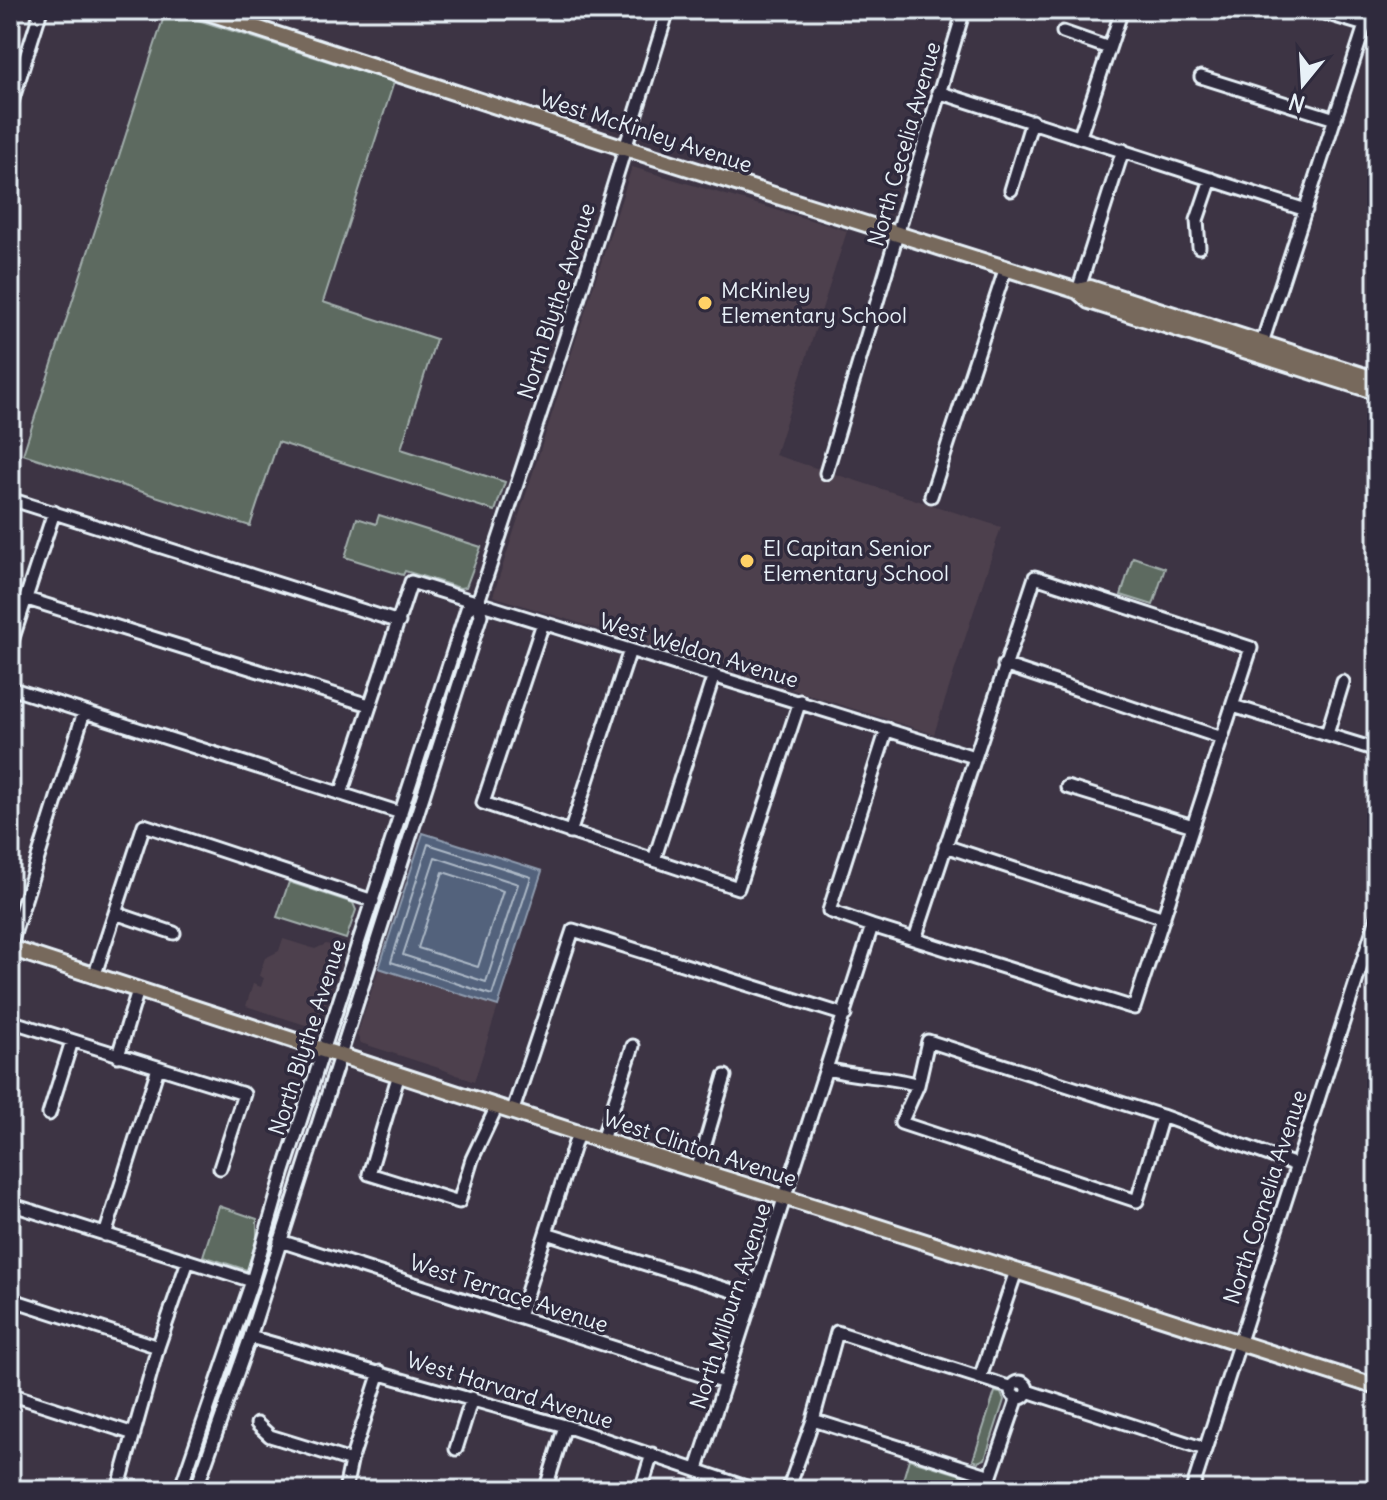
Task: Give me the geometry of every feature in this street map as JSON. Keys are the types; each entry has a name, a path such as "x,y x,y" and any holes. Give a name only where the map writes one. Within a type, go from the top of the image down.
{"main road":[{"name":"West McKinley Avenue","path":"201,10 625,148 1006,267 1078,291 1089,301 1377,392"},
{"name":"West McKinley Avenue","path":"1078,291 1090,288 1377,380"},
{"name":"West Clinton Avenue","path":"10,948 578,1133 1377,1387"}],"street":[{"path":"10,108 41,10"},
{"name":"North Blythe Avenue","path":"196,1490 250,1337 481,615 478,602 533,440 668,10"},
{"name":"North Cecelia Avenue","path":"826,473 964,10"},
{"path":"1080,136 1122,10"},
{"path":"1315,10 1365,25"},
{"path":"1262,343 1370,10"},
{"path":"1063,32 1109,48"},
{"path":"1201,77 1335,119"},
{"path":"938,92 1306,210"},
{"path":"1011,190 1032,121"},
{"path":"1078,291 1123,150"},
{"path":"1199,247 1197,220 1211,179"},
{"path":"931,496 1006,267"},
{"path":"10,499 399,622 341,794"},
{"path":"10,647 54,512"},
{"path":"887,729 829,911 872,926 1134,1008 1251,648 1035,577 915,939"},
{"name":"West Weldon Avenue","path":"399,622 411,582 974,757"},
{"path":"27,599 369,705"},
{"name":"North Blythe Avenue","path":"180,1490 252,1281 467,609 478,602"},
{"path":"543,623 483,803 738,888 800,701"},
{"path":"570,833 630,650"},
{"path":"1004,665 1222,738"},
{"path":"654,860 714,675"},
{"path":"1327,734 1343,682"},
{"path":"10,688 401,813"},
{"path":"1233,706 1377,750"},
{"path":"10,948 84,712"},
{"path":"1067,787 1193,826"},
{"path":"94,977 144,825 373,901"},
{"path":"945,846 1164,918"},
{"path":"115,913 174,933"},
{"name":"North Cornelia Avenue","path":"1192,1490 1377,917"},
{"name":"North Milburn Avenue","path":"697,1469 872,926"},
{"path":"513,1110 573,930 845,1015"},
{"path":"118,1056 138,990"},
{"path":"10,1021 244,1094 220,1168"},
{"path":"49,1114 72,1041"},
{"path":"1162,1116 1137,1201 901,1123 918,1085 928,1041 1162,1116 1296,1165"},
{"path":"602,1140 633,1046"},
{"path":"105,1235 158,1068"},
{"path":"828,1069 853,1076 890,1078 918,1085"},
{"path":"399,1074 369,1174 459,1202 472,1159 497,1106"},
{"path":"697,1171 725,1076"},
{"path":"519,1317 578,1133"},
{"path":"10,1204 252,1281"},
{"path":"546,1233 752,1297"},
{"name":"West Terrace Avenue","path":"280,1241 725,1383"},
{"path":"120,1489 158,1347 188,1261"},
{"path":"980,1378 1016,1271"},
{"path":"10,1299 158,1347"},
{"path":"788,1490 813,1420 837,1332 1205,1449"},
{"name":"West Harvard Avenue","path":"250,1337 565,1426 755,1490"},
{"path":"345,1490 351,1461 380,1372"},
{"path":"986,1490 1019,1392"},
{"path":"10,1394 134,1434"},
{"path":"456,1449 472,1398"},
{"path":"813,1420 991,1476"},
{"path":"257,1424 270,1436 351,1461"},
{"path":"548,1481 565,1426"},
{"path":"641,1490 652,1454"}],"shaded area":[{"name":"El Capitan Senior Elementary School","path":"632,167 847,231 775,455 1001,527 934,734 493,596"},
{"path":"283,939 315,949 326,944 343,949 319,1024 312,1027 246,1006 253,984 261,987 264,978 259,976 265,958 279,951"},
{"path":"379,968 498,1006 474,1082 361,1043 357,1035"}],"green space":[{"path":"166,10 394,82 323,302 436,339 401,449 505,482 495,511 278,442 250,526 23,454"},
{"path":"379,515 481,547 466,587 460,588 405,571 403,575 345,557 357,518 376,524"},
{"path":"1133,557 1165,568 1153,605 1121,595"},
{"path":"289,882 353,903 356,910 346,939 277,917"},
{"path":"219,1206 257,1219 257,1238 247,1270 203,1256"},
{"path":"995,1392 1001,1393 1004,1400 985,1459 978,1462 973,1460"},
{"path":"909,1459 974,1479 977,1490 900,1490"}],"water":[{"path":"423,833 542,871 498,1006 379,968"}],"place":[{"name":"McKinley Elementary School","path":"705,303"},
{"name":"El Capitan Senior Elementary School","path":"747,561"}]}
